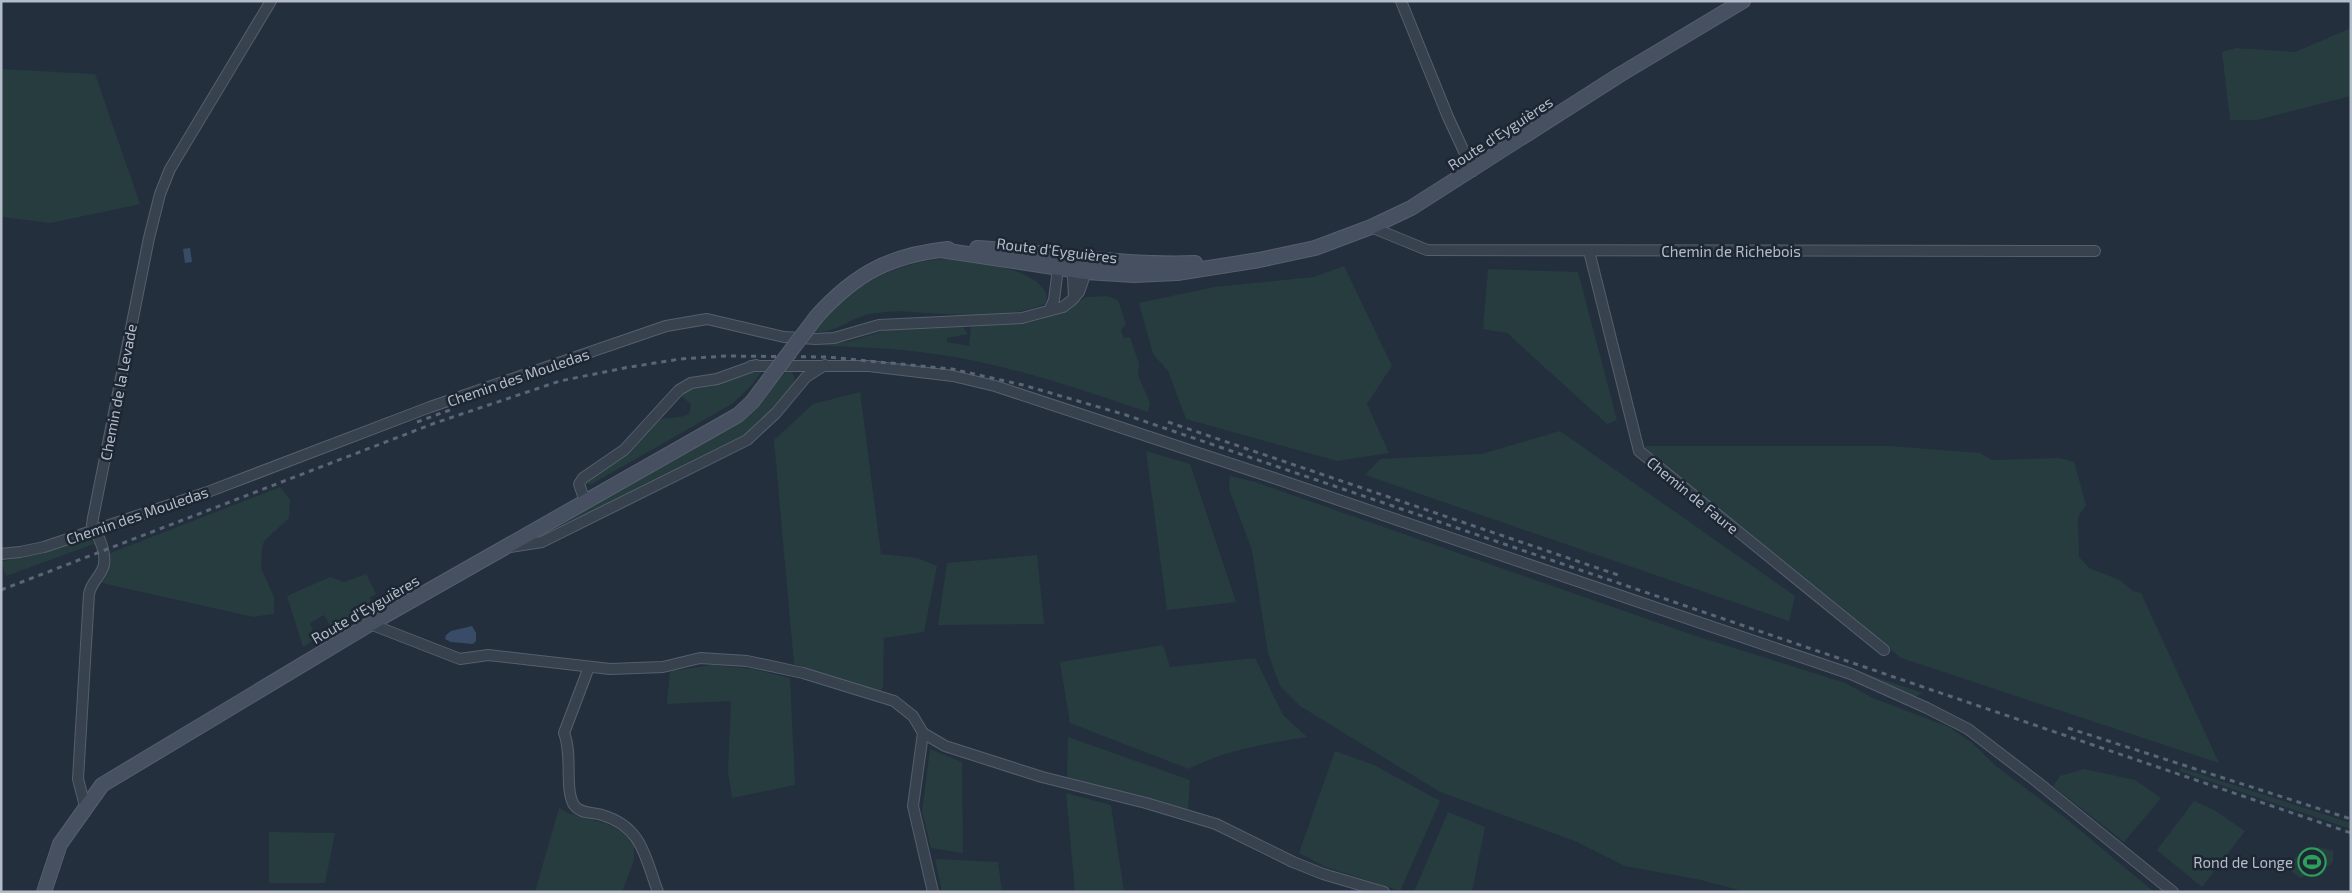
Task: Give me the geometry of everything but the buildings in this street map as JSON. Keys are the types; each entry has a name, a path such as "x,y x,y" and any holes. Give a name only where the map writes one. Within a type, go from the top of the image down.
{"main road":[{"name":"Route d'Eyguières","path":"44,892 60,844 85,806 102,785 370,624 738,415 752,402 817,316 843,290 860,277 914,253 941,250 977,248 1064,265 1086,272 1177,274 1315,248 1371,227 1411,208 1621,74 1743,1"},
{"name":"Route d'Eyguières","path":"1064,265 1160,265 1259,260"}],"street":[{"name":"Chemin de la Levade","path":"85,806 78,779 89,594 91,584 103,569 104,557 92,525 142,272 160,194 184,145 271,1"},
{"path":"1401,1 1448,117 1473,170"},
{"name":"Chemin de Richebois","path":"1371,227 1427,250 2095,251"},
{"name":"Chemin de Faure","path":"1589,251 1639,451 1884,650"},
{"path":"1064,265 1074,298"},
{"path":"1050,309 1064,265"},
{"path":"1074,298 1086,272"},
{"name":"Chemin des Mouledas","path":"1,554 20,552 44,546 205,493 430,407 684,322 708,319 723,321 776,335 816,340 834,338 879,325 912,321 983,321 1022,318 1063,307 1074,298"},
{"path":"585,501 579,484 583,478 624,450 679,390 691,383 717,379 751,366 777,361 869,366 953,376 995,386 1271,477 1851,674 1928,708 1968,729 2036,781 2172,892"},
{"path":"500,549 542,542 747,440 776,413 806,377 826,365"},
{"path":"370,624 460,659 488,655 610,669 663,667 700,658 747,661 803,673 894,701 913,716 923,733 945,746 1042,777 1146,803 1216,824 1323,874 1384,892"},
{"path":"589,667 564,733 569,744 569,782 572,802 584,812 614,819 639,840 647,855 658,892"},
{"path":"923,733 913,806 933,892"}],"green space":[{"path":"2351,28 2351,96 2257,120 2230,120 2222,52 2236,48 2295,52"},
{"path":"1,69 95,74 140,204 51,223 1,217"},
{"path":"939,259 984,263 1018,272 1042,287 1047,298 1045,304 1016,312 985,315 900,311 874,313 833,329 813,332 839,304 868,282 902,267"},
{"path":"1344,266 1392,366 1367,404 1389,453 1337,461 1186,419 1168,371 1153,354 1139,303 1214,287 1314,277"},
{"path":"1488,269 1578,272 1617,420 1607,424 1507,333 1483,329"},
{"path":"1107,296 1118,300 1126,324 1121,330 1124,338 1130,337 1139,364 1138,375 1150,403 1148,412 1043,378 962,358 905,350 813,345 847,342 900,326 962,326 968,334 947,338 947,342 969,346 971,326 1029,323 1062,313 1086,297"},
{"path":"791,371 795,378 791,393 742,438 553,531 536,537 759,403 786,372"},
{"path":"761,372 752,385 732,404 590,485 588,483 589,479 596,473 618,461 653,424 659,420 689,414 691,404 681,396 687,391 746,374"},
{"path":"860,392 881,554 917,558 937,566 924,632 884,638 883,687 880,693 794,664 774,440 813,404"},
{"path":"1560,431 1795,596 1789,621 1365,475 1380,459 1482,454"},
{"path":"1647,446 1890,446 1980,453 1992,460 2059,458 2074,462 2086,505 2078,517 2079,557 2089,568 2120,580 2133,591 2141,593 2219,763 1901,658 1643,449"},
{"path":"1146,451 1190,464 1236,602 1167,610"},
{"path":"1230,476 1255,482 1693,635 1845,683 1873,698 1949,727 1971,742 1996,766 2069,821 2154,892 1746,892 1701,880 1625,866 1575,841 1440,792 1300,706 1280,686 1268,653 1252,550 1229,489"},
{"path":"280,487 290,500 289,518 264,541 261,568 274,597 274,614 253,617 102,583 108,572 108,554"},
{"path":"86,539 91,540 94,544 6,576 1,562"},
{"path":"1037,555 1044,624 938,625 947,563"},
{"path":"366,574 376,594 370,597 372,604 332,629 324,615 310,623 316,639 303,647 287,596 330,577 344,582"},
{"path":"1163,645 1170,667 1255,658 1283,715 1307,737 1232,752 1189,769 1070,723 1060,662"},
{"path":"713,665 753,669 790,678 795,785 732,798 728,772 731,701 667,704 670,671"},
{"path":"1849,668 1923,693 1914,697 1882,686"},
{"path":"1068,737 1190,780 1188,810 1067,780"},
{"path":"930,749 962,762 963,853 931,848 922,811"},
{"path":"1335,751 1374,765 1440,801 1400,891 1326,867 1299,853"},
{"path":"2181,768 2351,823 2351,829 2179,771"},
{"path":"2084,769 2135,780 2161,798 2124,842 2053,786 2060,776"},
{"path":"1066,793 1111,805 1124,892 1075,892"},
{"path":"2194,801 2214,810 2245,831 2202,887 2157,850"},
{"path":"559,808 575,816 612,826 634,841 634,860 622,892 535,892"},
{"path":"1448,812 1485,827 1472,892 1414,892"},
{"path":"269,832 335,833 325,883 269,883"},
{"name":"Rond de Longe","path":"2319,847 2333,851 2333,861 2330,865 2300,878 2290,870 2296,857"},
{"path":"935,859 998,862 1002,892 942,892"}],"water":[{"path":"190,248 192,262 185,263 183,249"},
{"path":"472,626 476,633 476,641 473,644 451,642 445,639 446,635 451,631"}],"railway":[{"path":"1,590 435,423 560,381 680,359 726,356 827,357 952,369 1023,385 1126,415 2351,833"},
{"path":"417,422 450,410"},
{"path":"1168,422 1618,575"},
{"path":"2068,728 2351,819"}],"place":[{"name":"Rond de Longe","path":"2312,862"}]}
